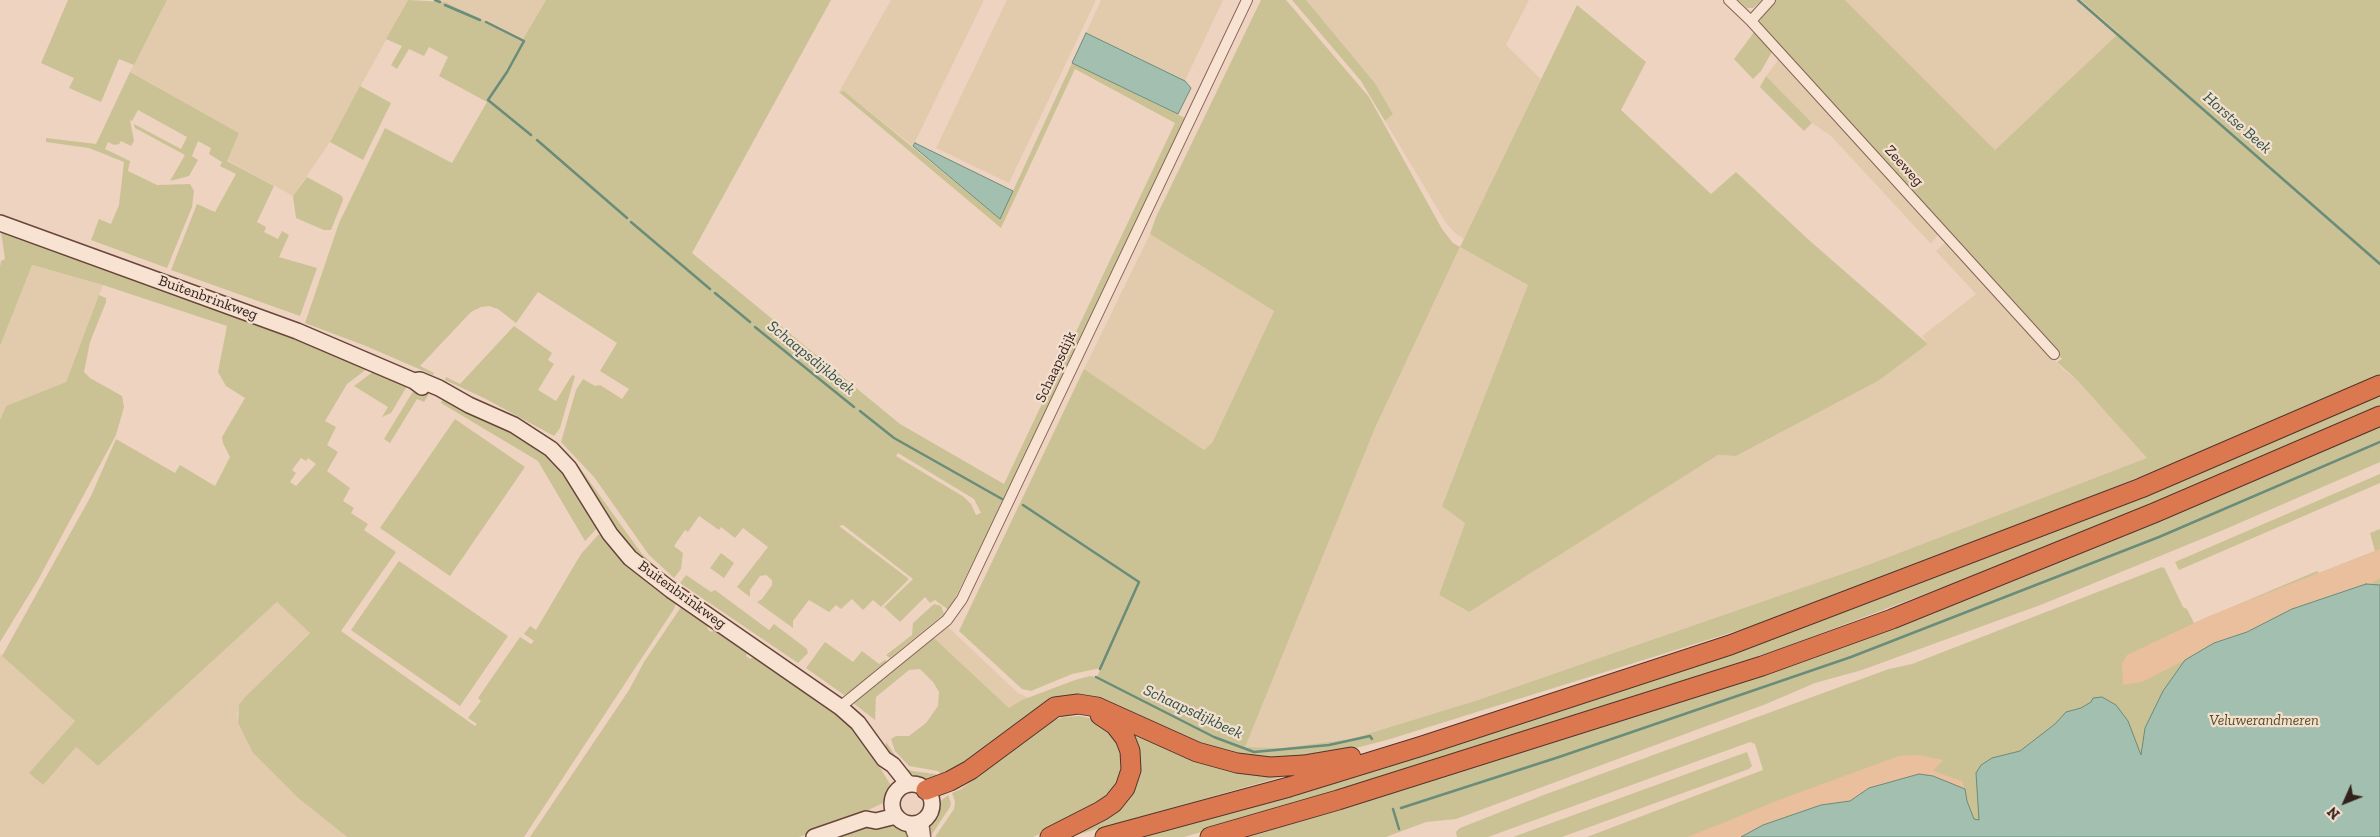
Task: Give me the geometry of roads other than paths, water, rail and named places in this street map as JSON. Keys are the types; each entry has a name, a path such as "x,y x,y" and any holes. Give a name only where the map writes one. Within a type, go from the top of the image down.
{"highway":[{"path":"1105,837 1289,787 1422,746 1730,645 2141,488 2380,385"},
{"path":"1210,837 1338,800 1780,660 1892,619 2145,517 2380,416"},
{"path":"929,797 950,781 970,770 1055,707 1078,704 1097,707 1197,752 1237,763 1270,766 1304,765 1422,746"},
{"path":"929,797 941,795 963,784 1035,728 1054,716 1072,711 1099,715 1115,725 1125,738 1130,751 1131,770 1125,788 1114,803 1050,837"}],"main road":[{"name":"Buitenbrinkweg","path":"0,223 297,331 414,381 419,386 447,399 469,405 528,432 559,457 581,485 610,534 641,568 840,707 858,723 884,759 893,764 898,799"},
{"path":"814,837 866,819 872,813 898,799 918,785 929,797 927,816 916,827 898,799"}],"street":[{"name":"Schaapsdijk","path":"840,707 946,620 962,599 1247,0"},
{"name":"Zeeweg","path":"1729,0 1751,21 2054,354"},
{"path":"1751,21 1770,0"},
{"path":"916,827 924,837"}],"waterway":[{"name":"Schaapsdijkbeek","path":"435,0 440,2"},
{"name":"Horstse Beek","path":"2078,0 2380,264"},
{"name":"Schaapsdijkbeek","path":"445,5 480,20"},
{"name":"Schaapsdijkbeek","path":"486,22 524,41 507,72 488,100 531,135"},
{"name":"Schaapsdijkbeek","path":"537,140 627,218"},
{"name":"Schaapsdijkbeek","path":"631,222 710,289"},
{"name":"Schaapsdijkbeek","path":"715,293 750,322"},
{"name":"Schaapsdijkbeek","path":"755,327 854,407"},
{"name":"Schaapsdijkbeek","path":"860,411 894,438 1002,499"},
{"path":"1401,808 1559,757 1851,657 2159,537 2380,442"},
{"name":"Schaapsdijkbeek","path":"1023,505 1139,582 1100,669"},
{"name":"Schaapsdijkbeek","path":"1096,677 1214,737 1254,752 1329,745 1370,736 1372,739"},
{"name":"Schaapsdijkbeek","path":"1393,809 1399,829"}],"park label":[{"name":"Veluwerandmeren","path":"2264,721"}]}
